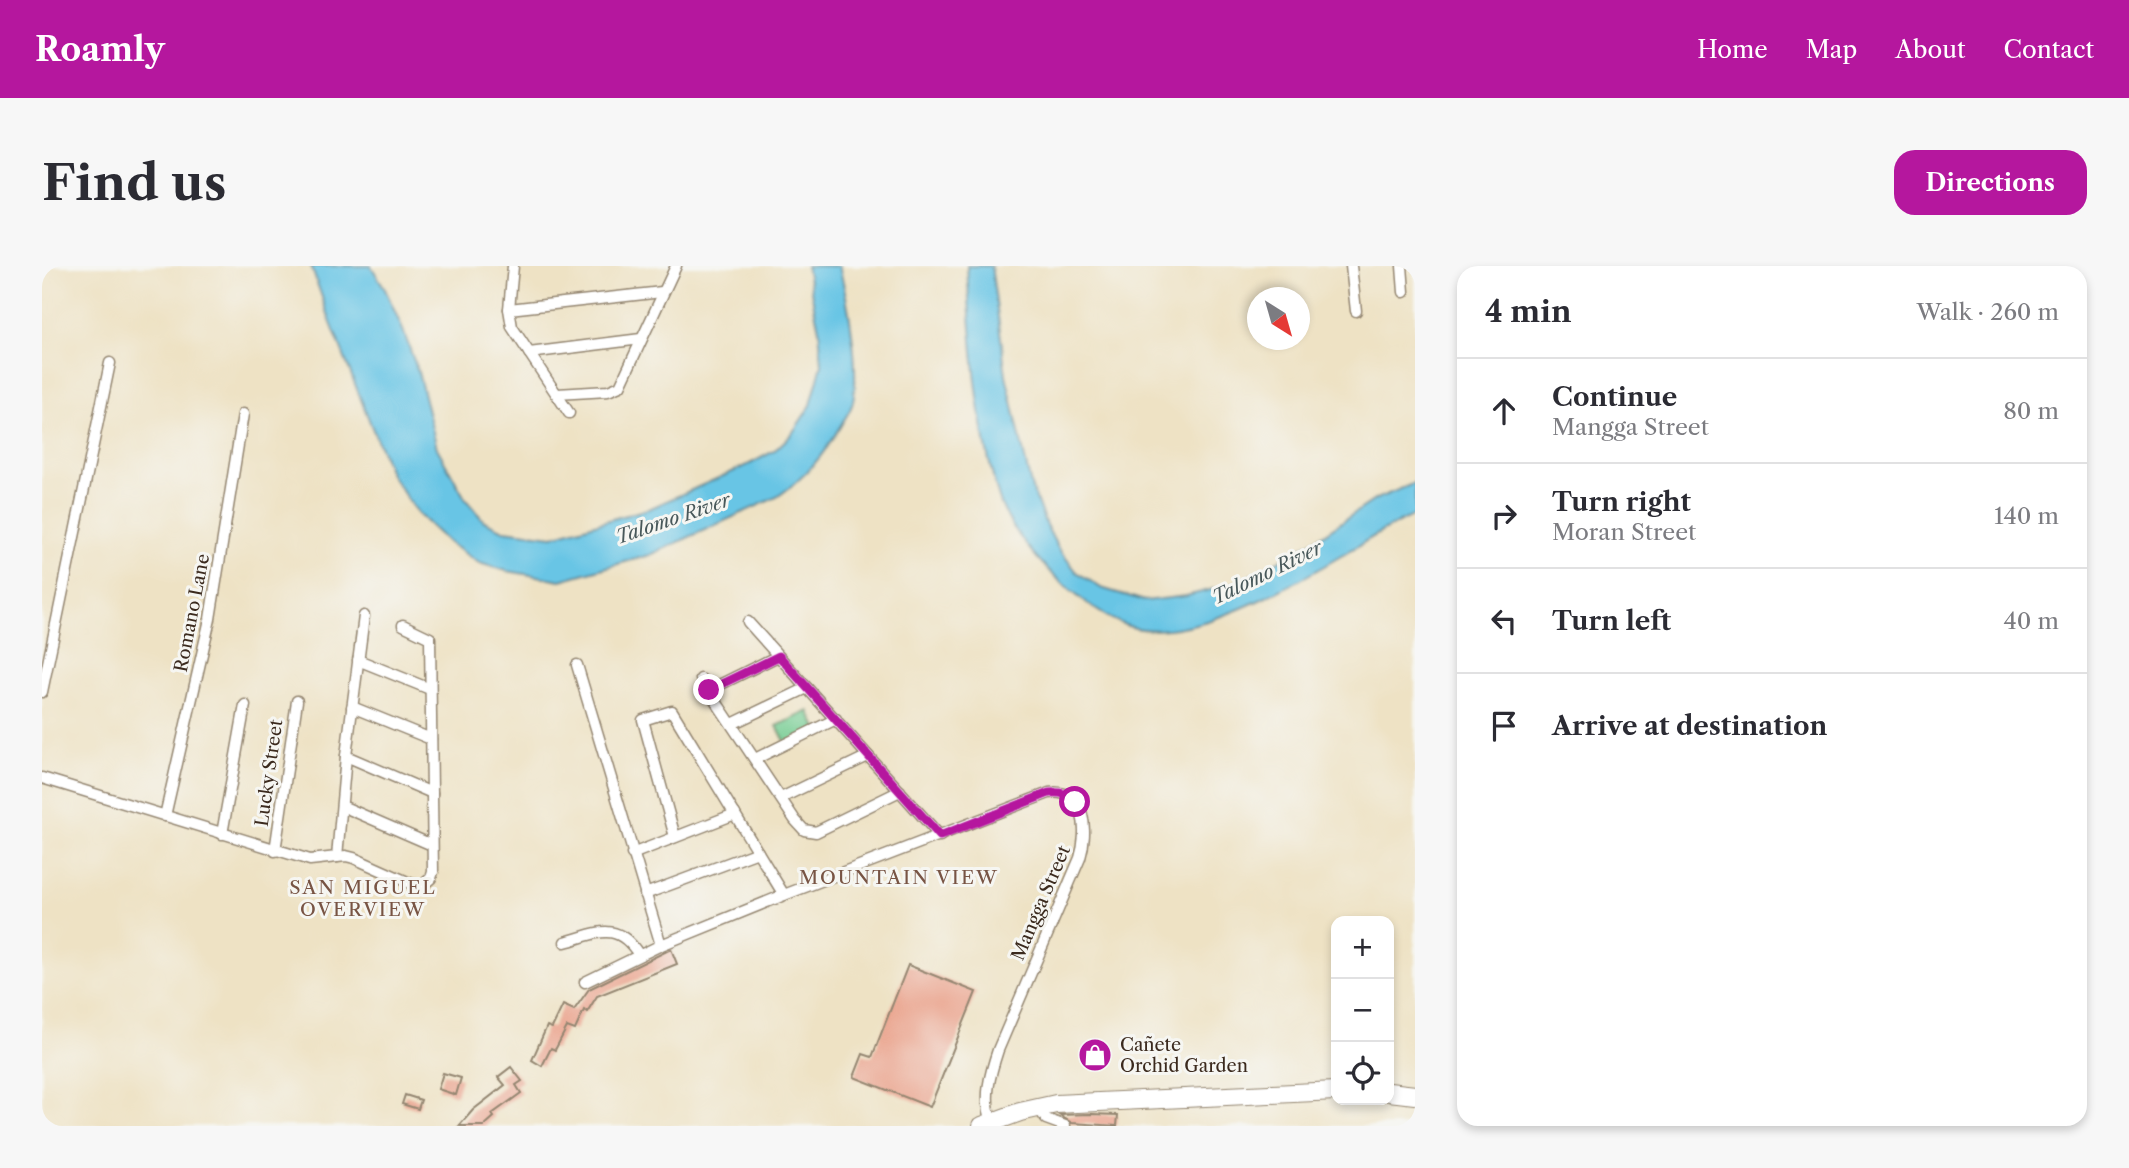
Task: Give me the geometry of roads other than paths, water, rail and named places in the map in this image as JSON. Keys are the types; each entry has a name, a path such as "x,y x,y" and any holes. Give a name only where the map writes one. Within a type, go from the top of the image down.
{"main road":[{"path":"987,1124 1038,1107 1094,1101 1331,1091"},
{"path":"1394,1093 1415,1095"}],"street":[{"path":"513,266 509,309 512,327 569,414"},
{"path":"557,394 617,388 676,266"},
{"path":"1351,266 1356,311"},
{"path":"1402,266 1404,292"},
{"path":"509,309 662,292"},
{"path":"529,353 642,339"},
{"path":"42,691 110,363"},
{"name":"Romano Lane","path":"164,816 210,619 243,414"},
{"path":"337,857 346,756 364,616"},
{"path":"748,622 940,836"},
{"path":"42,778 310,860 354,858 412,884 423,885 431,878 432,845 430,638 403,625"},
{"path":"709,690 779,656"},
{"path":"358,660 430,689"},
{"path":"577,665 661,945"},
{"path":"701,679 804,830 816,832 900,791"},
{"path":"732,724 807,688"},
{"name":"Lucky Street","path":"275,851 297,701"},
{"path":"222,834 245,705"},
{"path":"352,707 431,739"},
{"path":"675,837 643,720 672,711 784,895"},
{"path":"755,759 836,719"},
{"path":"781,798 868,755"},
{"path":"346,756 432,793"},
{"name":"Mangga Street","path":"586,982 661,945 784,895 1049,793 1069,795 1085,822 1086,841 994,1061 987,1102 987,1124"},
{"path":"342,806 432,845"},
{"path":"632,854 735,814"},
{"path":"645,894 758,852"},
{"path":"565,942 598,933 621,933 628,938 639,955"},
{"path":"1038,1107 1046,1119 1065,1126"}],"water":[{"name":"Talomo River","path":"311,266 371,266 384,287 403,330 418,372 437,448 466,500 484,521 504,530 553,536 651,508 774,451 791,435 811,405 822,364 819,330 806,266 839,266 854,352 855,387 852,404 820,456 797,482 777,497 650,555 561,580 507,571 479,563 446,541 417,513 390,473"},
{"name":"Talomo River","path":"967,266 991,266 1006,375 1031,486 1046,525 1058,548 1077,572 1101,588 1145,601 1186,596 1230,585 1310,543 1376,499 1415,483 1415,515 1276,592 1207,621 1178,628 1148,630 1128,626 1110,618 1071,591 1052,573 1018,535 1006,516 991,471 980,413"}],"place":[{"name":"Cañete Orchid Garden","path":"1095,1055"}],"district":[{"name":"MOUNTAIN VIEW","path":"899,877"},
{"name":"SAN MIGUEL OVERVIEW","path":"363,898"}]}
